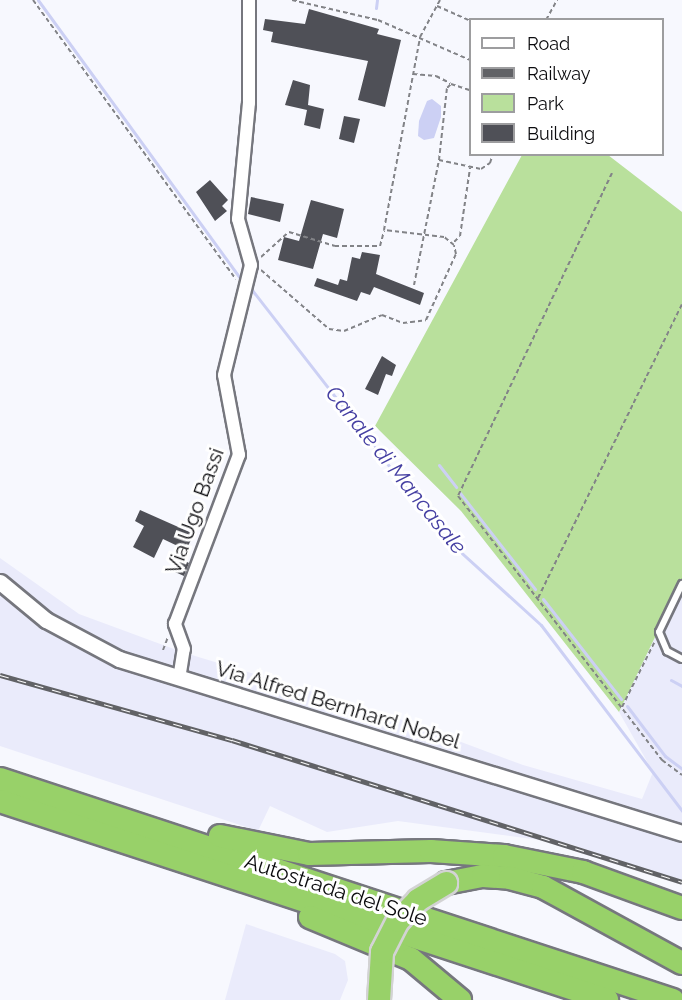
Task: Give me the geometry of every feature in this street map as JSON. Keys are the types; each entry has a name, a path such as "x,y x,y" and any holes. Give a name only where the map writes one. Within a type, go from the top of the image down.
{"highway":[{"name":"Autostrada del Sole","path":"4,787 148,850 607,1000"},
{"name":"Autostrada del Sole","path":"4,787 673,1000"},
{"path":"4,787 149,814 245,844 287,851 345,854 431,851 543,862 624,885 682,908"},
{"path":"148,850 411,959 460,1000"},
{"path":"379,1000 382,952 398,921 418,900 446,883 483,876 510,878 543,887 682,963"}],"street":[{"name":"Via Ugo Bassi","path":"179,679 184,649 175,624 239,454 224,375 246,293 250,268 238,219 249,103 249,0"},
{"name":"Via Alfred Bernhard Nobel","path":"0,582 32,610 81,642 179,679 682,832"}],"lane":[{"path":"682,584 659,632 667,651 682,659"}],"path":[{"path":"33,0 246,293"},
{"path":"292,0 378,20 469,59"},
{"path":"384,230 444,237 453,243 456,254 434,308 426,320 417,324 382,315 344,331 329,329 267,274 250,268 289,232 335,246 380,246 420,37 440,0"},
{"path":"547,18 557,0"},
{"path":"437,6 469,20"},
{"path":"413,74 436,76 469,89"},
{"path":"414,285 439,160 447,88 451,84"},
{"path":"439,160 470,168 487,166 492,156"},
{"path":"453,243 460,236 470,168"},
{"path":"612,173 457,490 662,760 682,776"},
{"path":"538,597 682,304"},
{"path":"622,707 659,632"}],"shaded area":[{"path":"0,558 79,614 182,652 386,714 523,765 642,799 653,772 619,712 682,581 682,884 570,844 398,821 327,832 270,806 258,831 0,746"},
{"path":"246,924 335,954 345,961 348,980 340,1000 225,1000"}],"green space":[{"path":"521,156 609,156 682,212 682,581 619,712 461,511 375,426"}],"water":[{"path":"432,99 441,106 441,117 434,138 424,140 418,136 419,121 427,101"}],"building":[{"path":"309,9 379,29 377,34 401,40 385,107 358,100 368,61 271,42 273,32 263,30 265,19 305,24"},
{"path":"293,80 310,85 308,105 324,109 320,129 304,125 307,110 285,105"},
{"path":"344,116 360,119 354,143 339,139"},
{"path":"210,180 228,200 222,206 227,211 215,221 196,192"},
{"path":"251,197 284,204 280,222 248,214"},
{"path":"311,200 344,209 337,238 323,234 313,269 278,260 284,237 299,241"},
{"path":"362,252 380,255 376,274 424,293 420,305 374,287 370,295 361,292 357,301 314,286 317,278 338,285 340,279 347,281 352,257 360,259"},
{"path":"382,356 396,365 392,376 386,374 378,395 365,389"},
{"path":"140,510 194,534 186,550 163,539 154,558 133,547 144,526 135,521"},
{"path":"181,559 189,563 184,576 175,572"}],"waterway":[{"name":"Canale di Mancasale","path":"38,0 243,282"},
{"path":"376,8 377,0"},
{"name":"Canale di Mancasale","path":"252,290 444,537 541,625 682,811"},
{"path":"439,465 456,487"},
{"path":"460,493 535,589"},
{"path":"543,599 621,699"},
{"path":"671,680 682,686"},
{"path":"627,706 665,756 682,769"}],"railway":[{"path":"0,675 232,740 682,882"}]}
